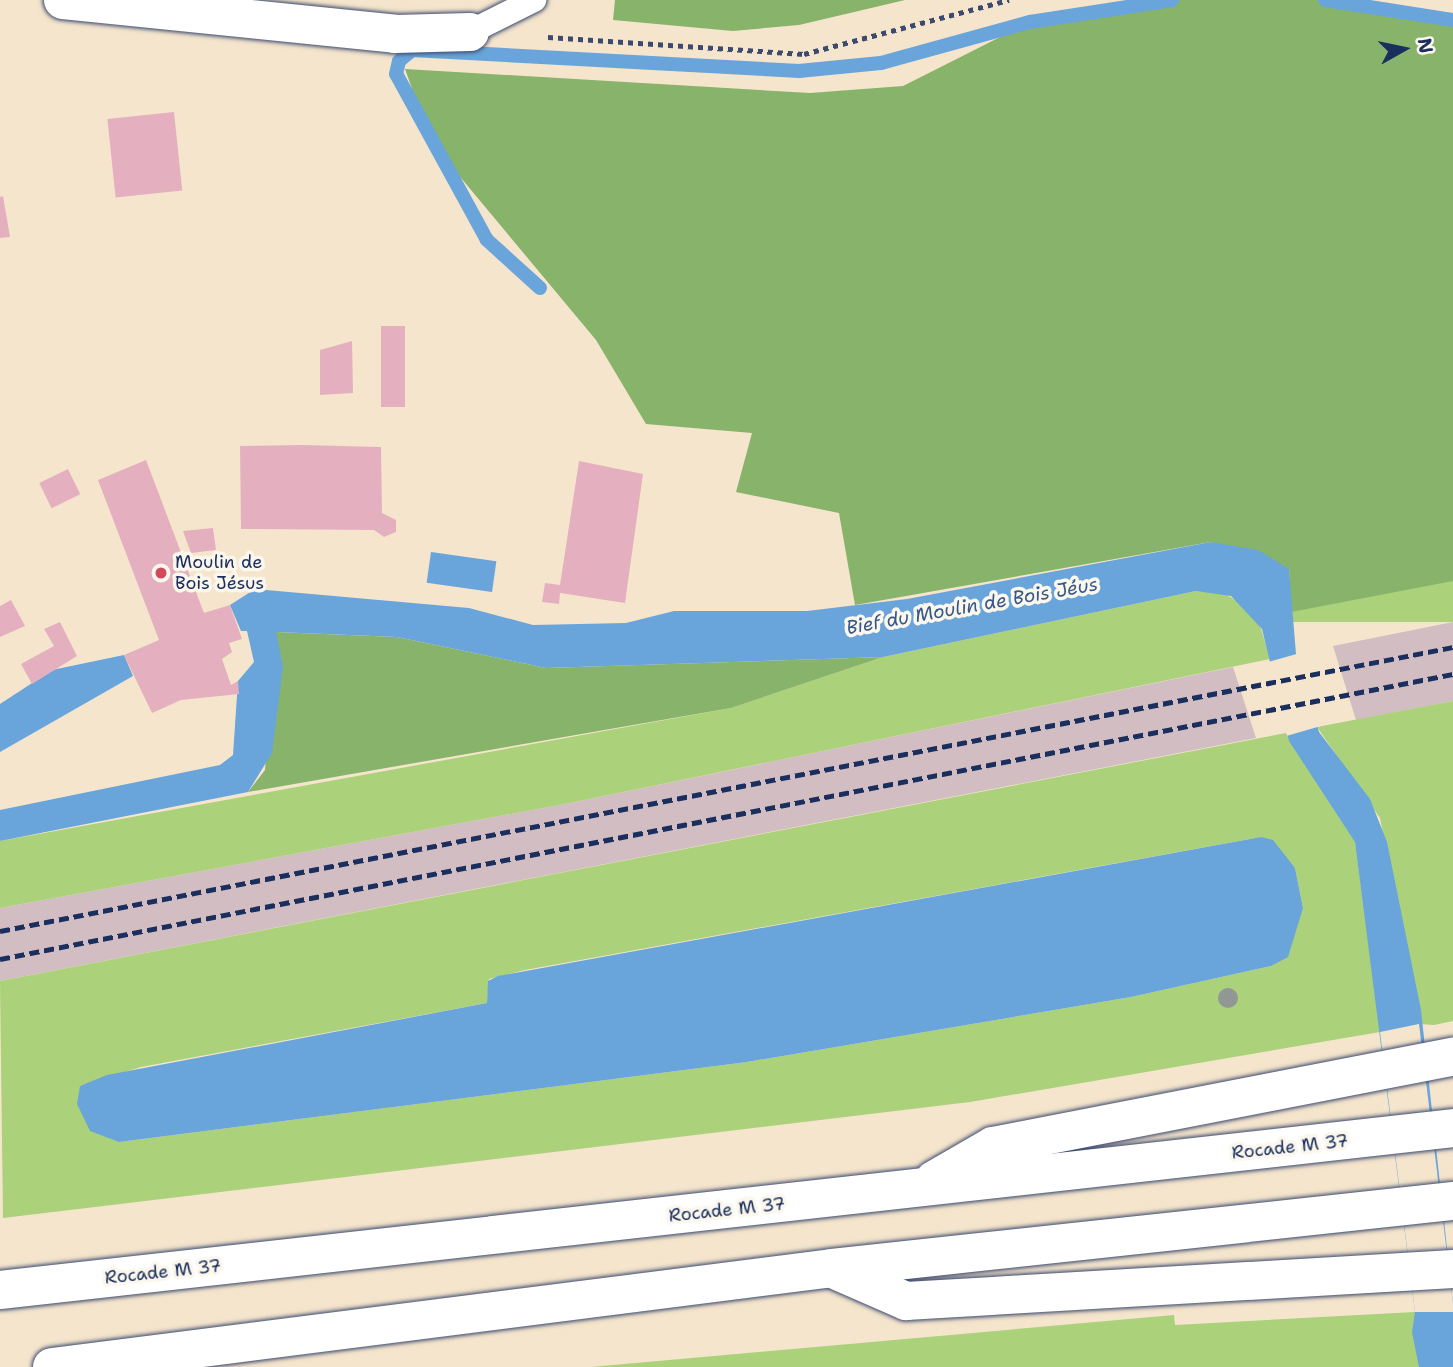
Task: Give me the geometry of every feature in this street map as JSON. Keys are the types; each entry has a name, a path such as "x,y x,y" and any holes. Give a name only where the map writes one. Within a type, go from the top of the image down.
{"main road":[{"path":"63,0 395,33 470,32"},
{"path":"918,1188 993,1146 1438,1060"},
{"name":"Rocade M 37","path":"0,1290 1443,1129"},
{"path":"52,1367 832,1268 1447,1202"},
{"path":"832,1268 906,1301 1451,1269"}],"lane":[{"path":"470,32 534,0"}],"path":[{"path":"537,36 804,54 1009,0"}],"shaded area":[{"path":"1453,622 1453,701 1356,720 1333,646"},
{"path":"1233,667 1256,738 0,981 0,908 565,804"}],"green space":[{"path":"615,0 905,0 799,25 733,31 613,20"},
{"path":"1172,0 1325,0 1453,20 1453,581 1291,612 1289,569 1211,542 855,605 839,513 736,492 752,433 646,424 596,340 431,142 405,69 810,93 903,86 1030,22"},
{"path":"1288,581 1453,581 1453,622 1288,622"},
{"path":"1196,591 1224,593 1246,607 1259,622 1270,659 565,804 0,908 0,841 731,708 883,657"},
{"path":"276,632 397,637 546,668 883,657 731,708 248,792 265,770"},
{"path":"1453,701 1453,1021 1434,1025 1419,1024 1380,818 1317,727"},
{"path":"1286,733 1355,841 1380,1032 970,1102 3,1218 0,981","holes":["1261,837 1295,868 1303,908 1271,966 1131,997 747,1062 119,1142 80,1086 141,1067 487,1003 489,979 525,970"]},
{"path":"1415,1312 1453,1347 1453,1367 591,1367 1174,1315 1175,1325"}],"water":[{"name":"Bief du Moulin de Bois Jéus","path":"1211,542 1258,550 1289,569 1296,654 1319,732 1370,799 1387,842 1421,1010 1453,1303 1453,1367 1419,1367 1412,1332 1415,1312 1355,842 1289,741 1262,629 1231,596 1196,591 883,657 546,668 397,637 276,632 283,666 272,753 248,792 0,841 0,810 220,765 233,755 238,681 254,662 247,631 241,631 230,605 255,589 469,608 533,625 626,623 674,611 807,611 907,599"},
{"path":"431,552 496,561 492,592 427,583"},
{"path":"124,655 133,676 0,752 0,704 52,670"},
{"path":"1261,837 1273,840 1295,868 1303,908 1288,957 1271,966 1131,997 747,1062 119,1142 90,1131 77,1104 80,1086 107,1075 487,1003 488,981 498,976"}],"pier":[{"path":"1300,653 1321,726 1287,736 1266,663"},
{"path":"1419,1024 1453,1312 1415,1312 1380,1032"}],"building":[{"path":"174,112 182,191 116,198 107,119"},
{"path":"3,196 10,237 0,238 0,197"},
{"path":"381,326 405,326 405,407 381,407"},
{"path":"352,341 353,393 320,395 320,350"},
{"path":"240,446 381,447 382,513 396,520 396,532 384,537 374,530 241,529"},
{"name":"Moulin de Bois Jésus","path":"146,460 204,613 230,605 242,639 229,643 232,652 222,659 231,685 238,681 239,694 181,700 152,713 124,655 159,640 98,480"},
{"path":"579,461 643,474 625,603 560,593 559,604 542,602 545,583 560,585"},
{"path":"68,469 80,494 52,508 39,483"},
{"path":"213,528 216,550 191,553 183,531"},
{"path":"11,600 25,626 0,637 0,606"},
{"path":"60,622 77,656 32,684 21,664 54,646 44,629"}],"waterway":[{"path":"540,288 487,240 396,74 399,61 412,50 799,71 881,63 1030,22 1172,0"},
{"path":"1325,0 1453,20"}],"railway":[{"path":"0,931 1453,647"},
{"path":"0,959 1453,674"}],"place":[{"name":"Moulin de Bois Jésus","path":"161,573"}]}
